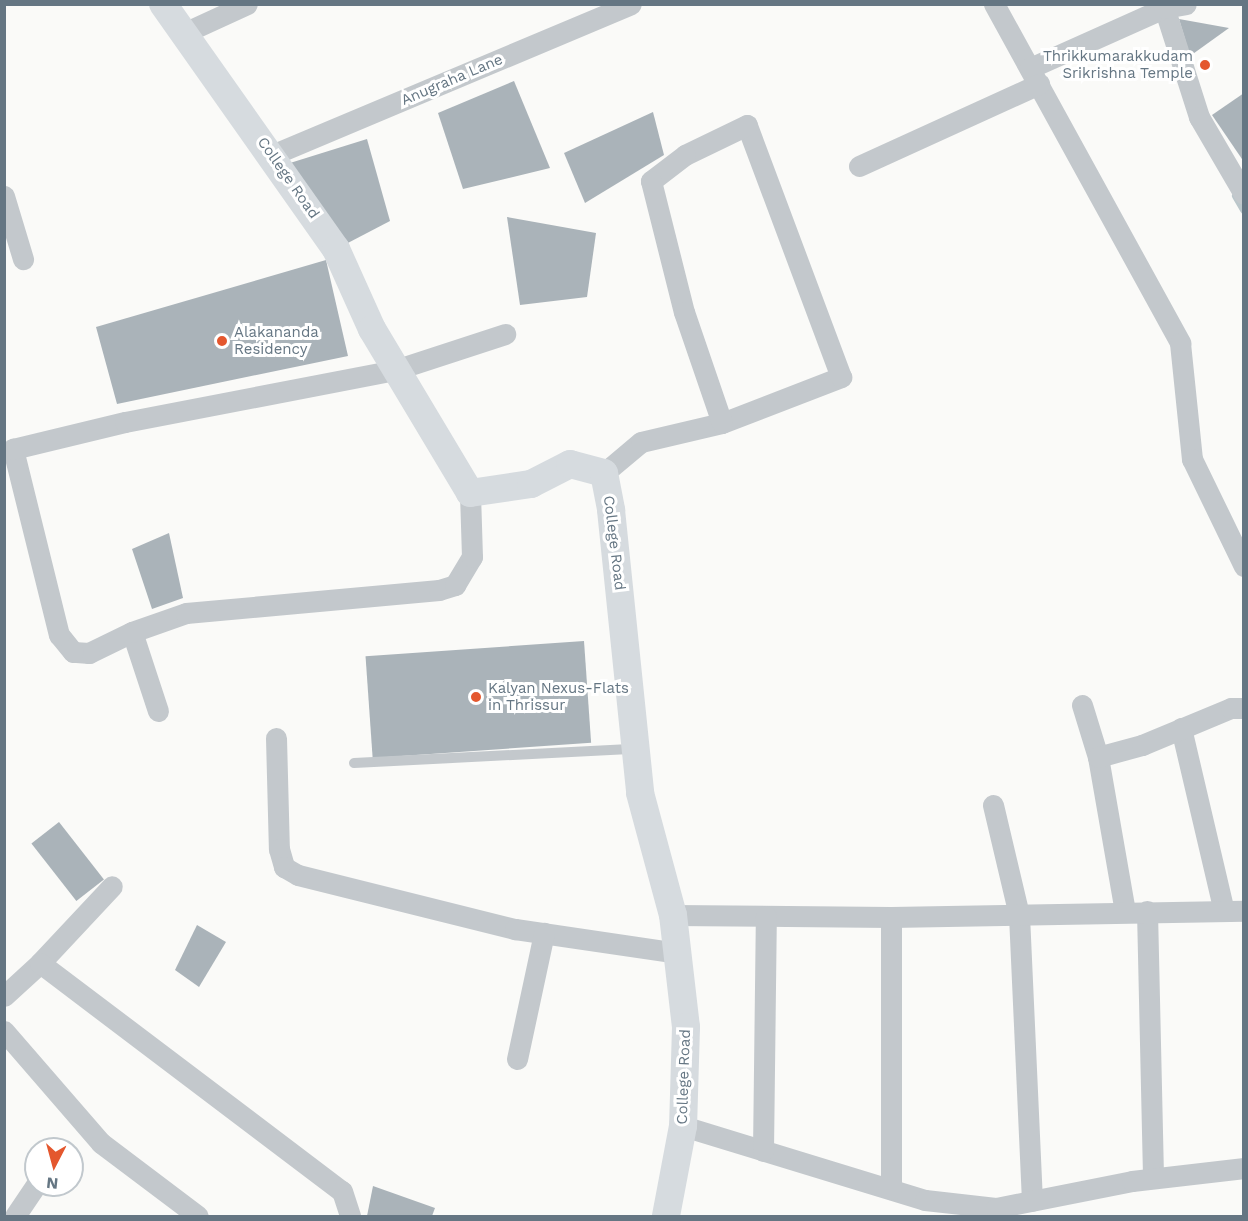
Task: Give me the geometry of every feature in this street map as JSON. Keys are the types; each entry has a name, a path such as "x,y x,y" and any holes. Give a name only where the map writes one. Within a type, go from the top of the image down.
{"street":[{"name":"College Road","path":"163,4 272,155 336,249 372,329 470,493"},
{"path":"184,33 247,4"},
{"name":"Anugraha Lane","path":"272,155 631,4"},
{"path":"994,4 1180,343 1192,459 1244,567"},
{"path":"859,166 1035,76 1164,6 1186,4"},
{"path":"1164,6 1199,117 1243,192"},
{"path":"505,334 395,369 125,422 12,449 59,635 74,652 89,653 132,632 186,613 439,590 455,585 472,557 470,493 531,484 570,464 604,473 641,442 722,423 841,377 747,125 685,154 651,181 684,312 722,423"},
{"path":"4,196 23,259"},
{"name":"College Road","path":"604,473 611,510 640,793 673,915 686,1027 683,1126 666,1216"},
{"path":"132,632 158,711"},
{"path":"1082,705 1098,757 1125,911"},
{"path":"1098,757 1142,745 1231,708 1244,708"},
{"path":"673,915 891,917 1125,911 1234,911 1181,728"},
{"path":"276,738 279,849 284,867 309,878 544,933 677,953"},
{"path":"993,805 1019,915 1032,1201"},
{"path":"4,996 40,963 112,886"},
{"path":"1147,911 1153,1178"},
{"path":"764,1151 766,916"},
{"path":"891,917 891,1189"},
{"path":"517,1059 544,933"},
{"path":"40,963 342,1191 350,1216"},
{"path":"4,1031 101,1143 198,1216"},
{"path":"683,1126 925,1200 996,1208 1153,1178 1244,1168"},
{"path":"15,1216 28,1197"}],"lane":[{"path":"354,763 636,749"}],"building":[{"path":"1179,19 1229,28 1190,56"},
{"path":"514,81 550,168 463,189 438,113"},
{"path":"1244,93 1244,162 1212,115"},
{"path":"653,112 664,155 585,203 564,153"},
{"path":"367,139 390,221 344,245 290,163"},
{"path":"507,217 596,233 587,297 520,305"},
{"name":"Alakananda Residency","path":"326,260 348,356 117,404 96,327"},
{"path":"169,533 183,598 152,609 132,549"},
{"name":"Kalyan Nexus-Flats in Thrissur","path":"584,641 591,743 373,758 366,656"},
{"path":"59,822 104,880 76,901 31,844"},
{"path":"197,925 226,942 199,987 175,970"},
{"path":"373,1186 435,1208 432,1216 367,1216"}],"waterway":[{"path":"1236,196 1244,210"}],"place":[{"name":"Thrikkumarakkudam Srikrishna Temple","path":"1205,65"},
{"name":"Alakananda Residency","path":"222,341"},
{"name":"Kalyan Nexus-Flats in Thrissur","path":"476,697"}]}
